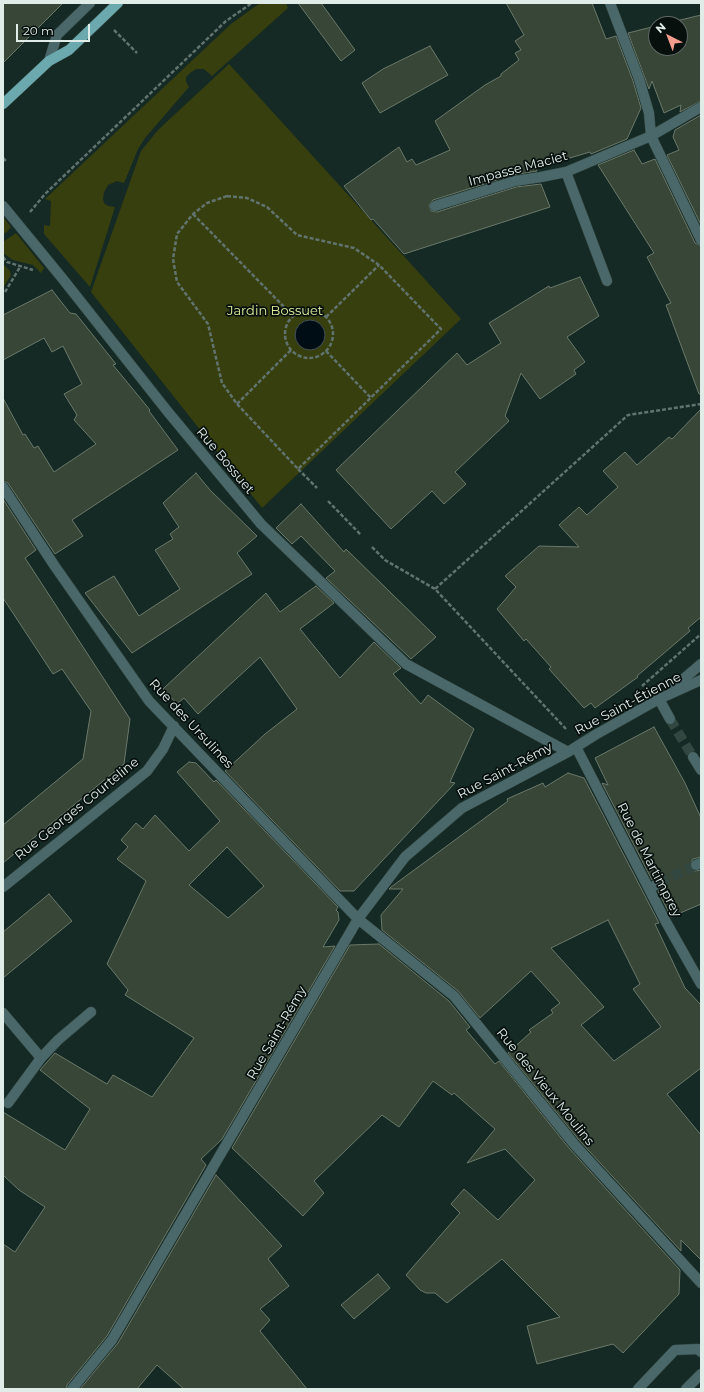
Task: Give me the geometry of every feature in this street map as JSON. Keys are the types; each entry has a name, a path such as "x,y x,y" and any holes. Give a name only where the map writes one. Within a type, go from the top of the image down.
{"main road":[{"path":"3,104 49,61 70,50 118,3"}],"street":[{"path":"49,61 57,35 90,3"},
{"path":"610,3 639,79 649,113 651,136 701,240"},
{"name":"Impasse Maciet","path":"435,206 515,181 541,178 566,172 651,136 701,107"},
{"path":"566,172 607,281"},
{"name":"Rue Bossuet","path":"3,206 168,412 261,524 406,664 572,750"},
{"name":"Rue des Ursulines","path":"3,487 54,565 149,701 358,919"},
{"path":"670,719 659,699 701,664"},
{"name":"Rue Saint-Étienne","path":"572,750 659,699 701,680"},
{"name":"Rue Georges Courteline","path":"3,887 147,771 163,749 174,726"},
{"name":"Rue de Martimprey","path":"572,750 701,984"},
{"name":"Rue Saint-Rémy","path":"72,1389 112,1340 358,919 405,857 462,808 572,750"},
{"path":"693,757 701,770"},
{"path":"649,889 659,883"},
{"name":"Rue des Vieux Moulins","path":"358,919 454,996 574,1144 701,1283"},
{"path":"8,1103 41,1058 58,1040 91,1012"},
{"path":"3,1013 41,1058"},
{"path":"638,1389 675,1350 698,1349 701,1352"},
{"path":"686,1389 701,1374"}],"path":[{"path":"28,214 45,194 226,21 252,3"},
{"path":"112,28 137,53"},
{"path":"3,158 6,161"},
{"path":"298,469 441,329 379,265 354,248 297,235 267,207 247,198 227,196 207,203 193,214 177,234 172,258 177,282 208,324 222,382 237,404 298,469 317,488"},
{"path":"193,214 293,316"},
{"path":"3,257 6,262 33,270 38,274"},
{"path":"326,317 379,265"},
{"path":"5,292 20,267"},
{"path":"313,310 326,317 333,330 333,338 331,345 326,351 320,356 304,358 291,350 285,337 285,329 293,316 298,312 313,310"},
{"path":"237,404 291,350"},
{"path":"326,351 371,398"},
{"path":"435,589 628,415 701,404"},
{"path":"328,500 361,535"},
{"path":"372,547 385,560 435,589 569,733 572,750"},
{"path":"637,691 701,634"}],"green space":[{"path":"260,3 286,3 288,8 212,76 204,69 196,69 190,73 186,77 186,82 189,87 145,138 138,149 124,183 117,181 108,185 104,192 104,203 108,206 115,207 90,287 44,234 44,225 50,226 51,201 45,199 231,24"},
{"name":"Jardin Bossuet","path":"229,64 461,319 262,508 91,292 141,151 158,130"},
{"path":"3,217 11,227 3,234"},
{"path":"16,233 44,268 41,273 33,265 13,260 3,253 3,242"},
{"path":"3,264 10,271 11,275 3,288"}],"shaded area":[{"path":"310,320 321,324 325,335 321,346 310,350 299,346 295,335 299,324"}],"building":[{"path":"3,3 63,3 3,63"},
{"path":"298,3 321,3 355,50 341,61"},
{"path":"506,3 592,3 606,39 616,36 633,81 641,108 627,139 591,154 590,152 536,168 537,171 513,175 433,200 429,205 431,211 437,212 516,187 541,184 550,207 404,254 373,219 371,220 344,186 399,147 407,162 412,159 416,165 450,150 435,121 485,85 501,76 501,74 519,60 515,53 521,50 515,41 524,35"},
{"path":"701,15 701,101 680,112 681,105 664,113 652,81 649,89 628,33 648,28 648,56 688,56 688,18"},
{"path":"430,46 448,75 380,113 362,83 383,69"},
{"path":"701,115 701,225 667,155 679,150 673,137 675,130"},
{"path":"634,150 642,164 655,159 695,243 701,246 701,394 699,394 666,305 671,303 647,257 654,253 598,165"},
{"path":"580,277 599,316 567,337 585,362 574,370 576,374 540,399 521,373 505,416 509,421 455,472 466,484 444,504 432,491 391,529 336,470 457,353 467,365 501,343 489,323 549,286 550,288"},
{"path":"52,290 70,313 76,314 116,364 113,365 150,410 149,411 178,450 72,520 83,536 55,554 8,483 3,481 3,398 23,435 25,434 34,448 38,446 54,472 96,444 74,420 77,415 64,394 82,384 63,346 52,352 44,338 3,360 3,315"},
{"path":"701,409 701,617 688,628 690,631 637,676 638,677 595,708 591,703 584,708 549,669 551,667 526,639 524,641 497,609 516,587 505,576 539,546 579,547 559,525 579,507 587,515 618,487 603,471 625,452 637,465 669,437 672,439"},
{"path":"196,473 210,490 257,536 237,553 252,574 132,653 85,593 114,576 139,616 180,589 155,550 173,539 170,534 179,527 163,503"},
{"path":"3,499 36,550 25,558 130,719 124,764 3,863 3,825 83,759 91,711 62,669 53,674 3,598"},
{"path":"301,504 344,552 346,549 436,637 411,659 326,578 335,571 301,536 292,544 276,528"},
{"path":"316,586 334,603 300,629 340,678 374,642 401,668 393,674 421,704 428,695 474,729 450,782 455,783 354,891 340,891 225,771 265,734 297,709 260,657 198,714 184,698 177,704 163,689 266,593 280,612"},
{"path":"654,727 685,783 701,818 701,857 693,859 690,864 692,870 701,870 701,904 671,917 658,891 664,886 665,880 659,877 652,880 602,783 608,785 595,758"},
{"path":"189,762 196,763 214,782 216,780 338,907 336,910 338,912 339,920 323,947 335,946 222,1139 201,1159 206,1165 107,1336 67,1385 66,1389 3,1389 3,1244 15,1252 45,1207 19,1190 3,1175 3,1112 65,1150 90,1109 40,1070 55,1053 107,1084 113,1075 152,1097 194,1038 125,995 128,990 107,964 146,881 117,859 128,847 121,840 136,823 143,829 155,815 189,851 220,821 177,772","holes":["227,847 264,886 228,918 189,885"]},
{"path":"568,773 584,778 659,923 655,924 685,988 701,1005 701,1068 667,1094 701,1135 701,1260 681,1240 681,1251 579,1140 508,1053 531,1032 529,1030 553,1013 551,1010 560,1003 531,971 480,1018 458,991 382,930 381,915 403,889 389,889 391,887 508,801 507,799 543,783 545,787","holes":["608,920 640,984 633,989 661,1027 614,1061 581,1025 604,1007 551,948"]},
{"path":"49,894 72,921 3,978 3,932"},
{"path":"379,944 449,1001 470,1027 466,1030 495,1064 499,1061 569,1148 680,1270 679,1294 623,1353 613,1344 537,1364 527,1326 560,1317 502,1259 447,1303 435,1293 426,1293 420,1290 406,1275 460,1213 451,1204 464,1189 498,1220 535,1180 505,1149 467,1163 495,1129 454,1093 452,1095 433,1081 399,1127 382,1115 314,1181 324,1193 303,1216 232,1148 350,945"},
{"path":"216,1175 282,1246 268,1259 289,1286 260,1309 270,1320 260,1331 307,1389 184,1389 157,1365 137,1389 80,1389 118,1343"},
{"path":"378,1274 390,1288 354,1319 341,1305"}],"tunnel":[{"path":"670,719 693,757"},
{"path":"659,883 696,865"}]}
